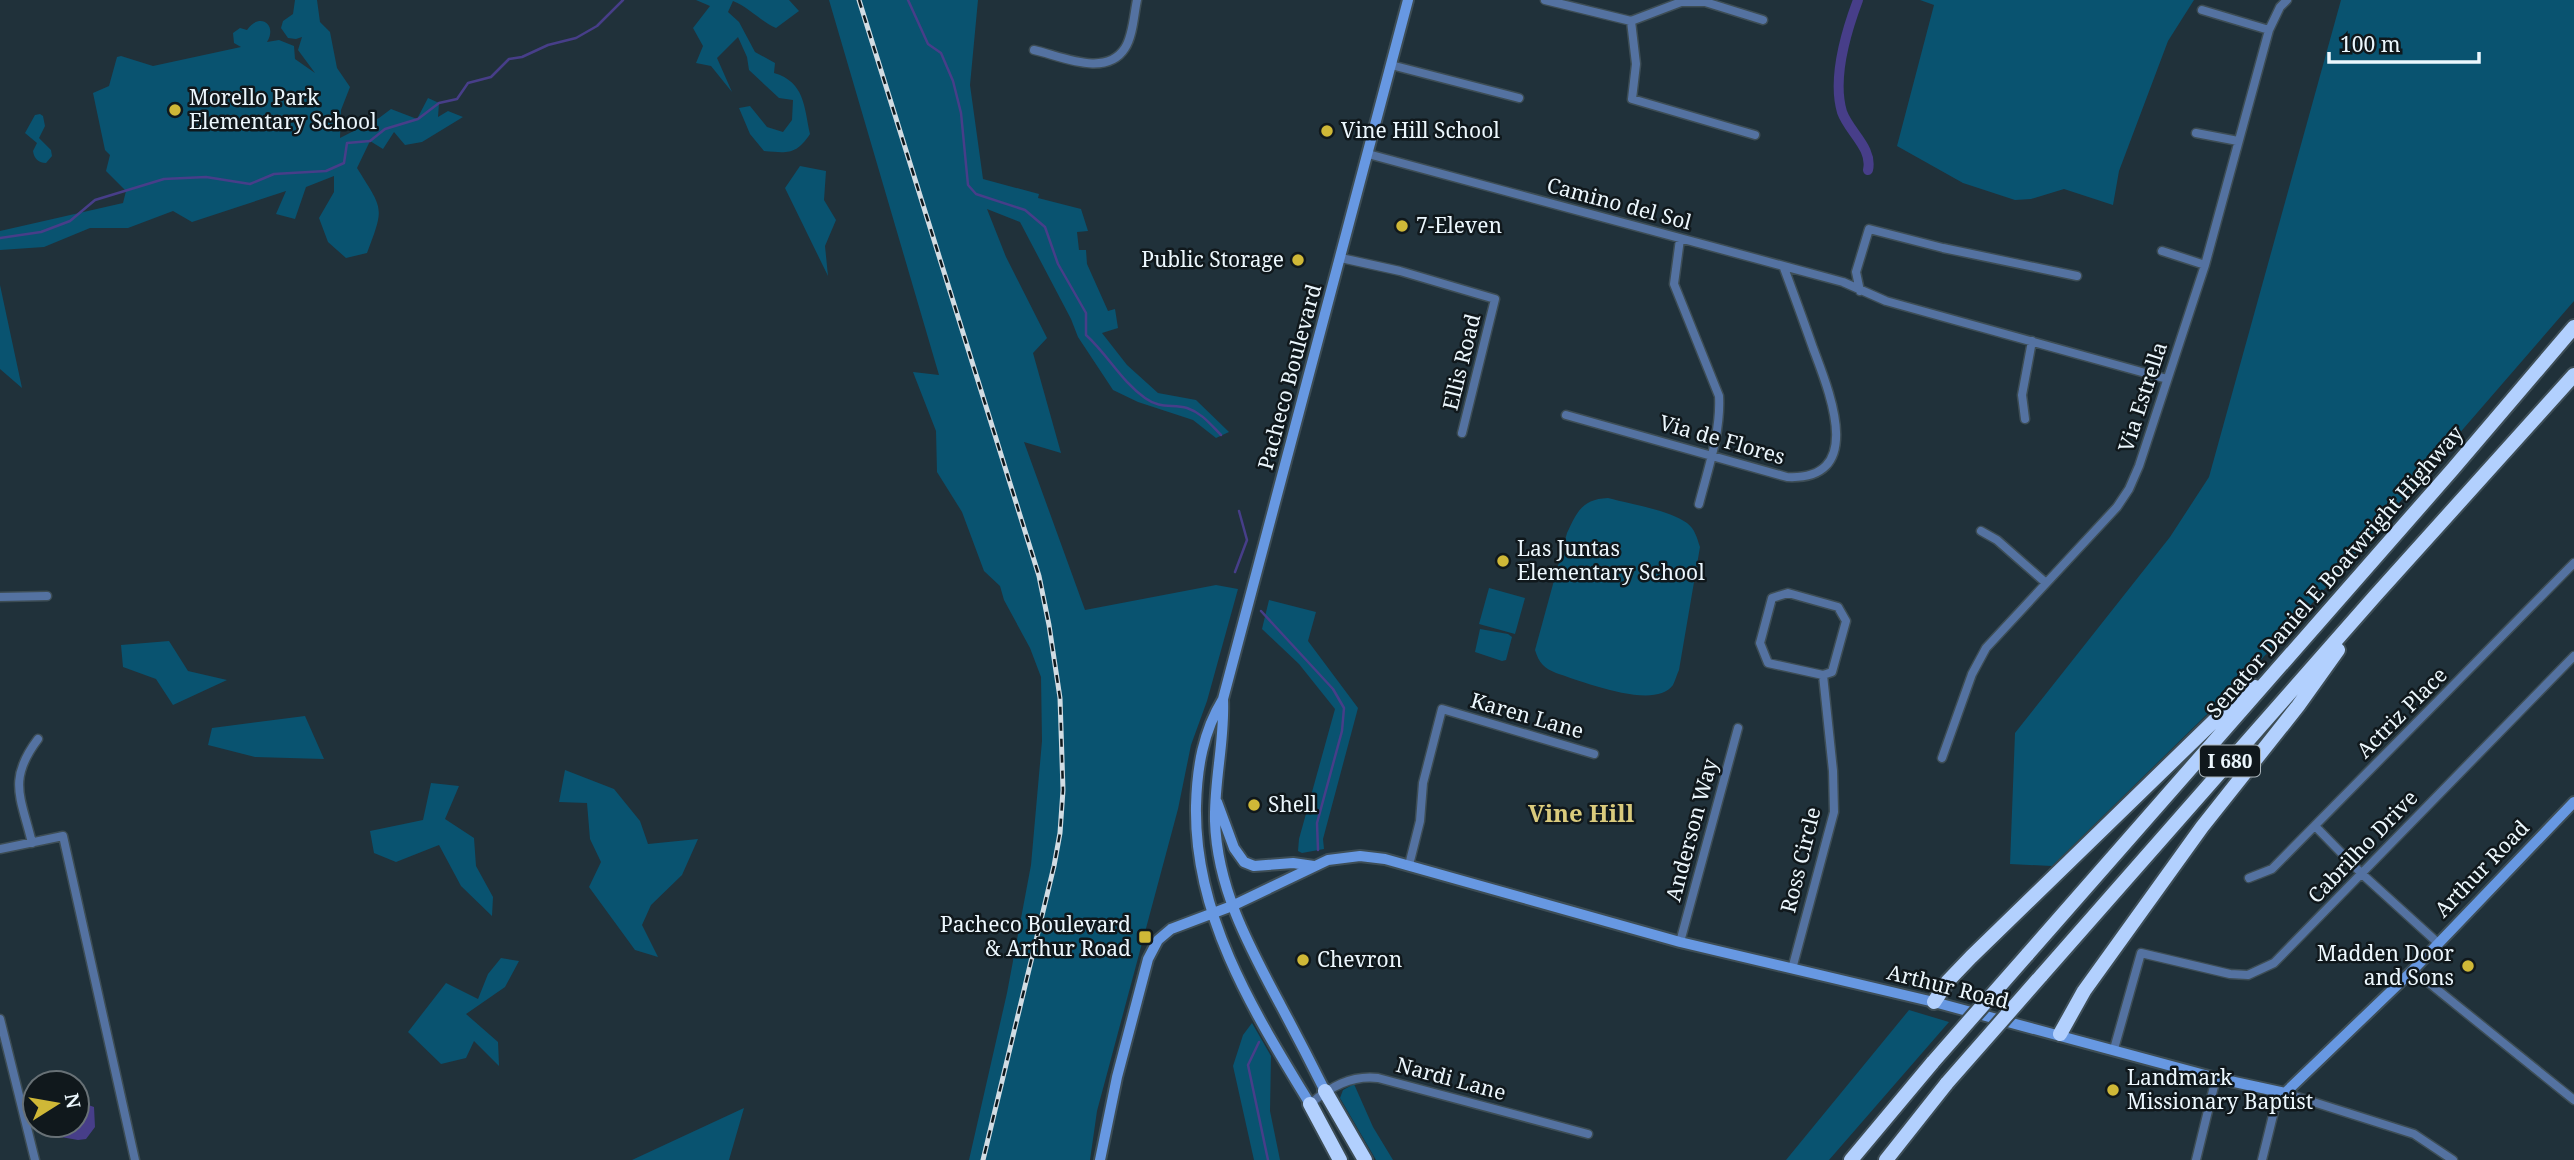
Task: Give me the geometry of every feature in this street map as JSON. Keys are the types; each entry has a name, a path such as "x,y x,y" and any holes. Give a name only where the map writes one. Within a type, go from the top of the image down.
{"highway":[{"name":"Senator Daniel E Boatwright Highway","path":"1851,1160 1933,1062 2279,669 2574,327"},
{"name":"I 680","path":"1886,1160 1947,1083 2041,975 2375,596 2574,376"},
{"path":"2060,1034 2101,968 2224,797 2306,696 2375,596"},
{"path":"1934,1002 1948,981 1981,947 2216,719 2279,669"},
{"path":"1325,1091 1365,1160"},
{"path":"1310,1104 1340,1160"}],"main road":[{"name":"Pacheco Boulevard","path":"1310,1104 1252,1007 1211,913 1195,827 1196,786 1200,757 1212,717 1223,699 1408,0"},
{"name":"Pacheco Boulevard","path":"1223,699 1224,722 1216,801 1218,853 1231,906 1325,1091"},
{"path":"1216,801 1234,848 1244,862 1254,866 1293,863 1314,866"},
{"name":"Arthur Road","path":"1211,913 1314,866 1336,858 1360,856 1409,866 1680,942 1934,1002 2216,1078 2282,1092 2413,970 2574,802"},
{"path":"1100,1160 1117,1077 1148,959 1158,940 1171,929 1211,913"}],"street":[{"path":"1034,50 1094,65 1113,60 1126,47 1138,0"},
{"path":"1545,0 1631,21 1681,2 1705,2 1763,20"},
{"name":"Via Estrella","path":"1942,758 1972,674 1986,648 2116,507 2129,489 2204,265 2269,30 2280,7 2287,0"},
{"path":"2202,10 2269,30"},
{"path":"1631,21 1636,64 1632,99 1755,135"},
{"path":"1391,65 1519,98"},
{"path":"2196,133 2238,141"},
{"name":"Camino del Sol","path":"1368,154 1843,282 1886,301 2167,379"},
{"path":"1860,291 1856,272 1869,229 1943,248 2077,276"},
{"path":"1680,239 1674,284 1719,396 1720,410 1712,455 1699,504"},
{"path":"2162,251 2204,265"},
{"name":"Ellis Road","path":"1341,258 1400,271 1496,299 1462,433"},
{"name":"Via de Flores","path":"1566,415 1787,477 1814,476 1826,466 1835,453 1833,404 1784,268"},
{"path":"2025,419 2022,395 2032,341"},
{"path":"1981,531 1997,540 2046,583"},
{"name":"Actriz Place","path":"2249,878 2272,869 2574,563"},
{"path":"1788,593 1838,607 1846,621 1832,672 1823,675 1768,663 1760,643 1772,597 1788,593"},
{"path":"0,597 47,596"},
{"name":"Cabrilho Drive","path":"2114,1049 2141,953 2230,974 2248,975 2274,963 2574,656"},
{"name":"Ross Circle","path":"1792,969 1834,812 1833,771 1823,675"},
{"name":"Karen Lane","path":"1409,866 1420,821 1423,783 1442,709 1594,754"},
{"name":"Anderson Way","path":"1680,942 1738,727"},
{"path":"32,843 17,781 25,756 38,739"},
{"path":"2315,826 2362,874 2438,943"},
{"path":"0,849 63,836 135,1160"},
{"path":"2413,970 2574,1100"},
{"path":"0,1019 35,1160"},
{"name":"Nardi Lane","path":"1310,1104 1325,1091 1351,1079 1365,1076 1588,1134"},
{"path":"2196,1160 2216,1078"},
{"path":"2262,1160 2282,1092 2414,1135 2453,1160"}],"shaded area":[{"path":"295,0 317,0 320,22 330,32 337,68 350,87 341,110 340,138 391,109 417,119 428,98 439,103 438,117 448,111 463,117 422,142 405,145 394,132 383,149 370,141 357,168 372,192 379,217 367,253 346,258 328,242 319,218 334,192 334,176 306,187 295,219 276,214 286,191 192,222 173,211 128,228 90,228 44,247 0,250 0,231 123,203 126,191 106,171 110,155 105,150 93,93 109,86 117,57 153,66 241,47 234,43 233,33 240,28 247,30 262,21 266,22 270,30 267,42 279,40 294,46 295,59 315,73 298,50 302,37 288,38 281,28 283,21 293,14"},
{"path":"696,0 789,0 799,11 776,28 733,1 728,12 739,22 755,52 775,63 774,73 792,83 801,97 810,134 796,149 785,152 764,151 750,134 739,108 750,106 767,127 783,132 792,120 793,100 779,98 749,70 747,57 738,37 717,58 732,92 711,66 696,63 703,46 693,28 710,6"},
{"path":"829,0 978,0 970,85 983,179 1081,209 1088,231 1077,232 1079,250 1086,250 1087,264 1108,311 1115,309 1118,328 1102,333 1127,365 1158,393 1196,400 1229,432 1216,438 1193,420 1138,402 1113,390 1078,337 1020,222 987,209 1006,257 1047,338 1033,353 1061,453 1024,442 1085,610 1216,585 1238,589 1207,701 1191,745 1178,809 1097,1111 1090,1160 969,1160 1007,993 1031,865 1042,741 1041,677 1030,648 1004,600 1000,586 984,571 962,512 937,472 936,431 913,372 939,375"},
{"path":"1920,0 2194,0 2168,41 2119,171 2113,205 2064,189 2031,199 2015,200 1963,183 1897,146 1934,5"},
{"path":"2341,0 2574,0 2574,301 2245,677 2052,866 2010,864 2015,733 2170,537 2209,477"},
{"path":"40,114 45,126 39,138 51,150 52,156 46,163 36,158 33,151 37,143 25,133 35,115"},
{"path":"800,166 826,171 824,200 836,220 825,246 828,276 785,188"},
{"path":"0,285 22,388 0,369"},
{"path":"1608,498 1679,518 1692,528 1700,547 1679,670 1673,685 1664,692 1635,695 1582,682 1548,669 1540,662 1535,650 1567,533 1586,504"},
{"path":"1489,588 1525,598 1515,634 1479,624"},
{"path":"1269,600 1316,612 1308,641 1358,708 1323,839 1324,849 1302,853 1298,851 1299,839 1335,709 1299,664 1262,629"},
{"path":"1480,629 1512,637 1506,660 1475,652"},
{"path":"169,641 188,671 227,680 173,705 156,679 123,667 121,645"},
{"path":"305,716 324,759 255,757 208,745 212,728"},
{"path":"565,770 614,789 640,821 648,844 698,839 682,875 651,905 642,925 658,957 635,950 589,887 601,862 590,839 587,803 559,802"},
{"path":"431,783 459,786 445,819 474,838 476,866 493,897 492,916 461,886 439,845 396,862 374,853 370,831 423,820"},
{"path":"501,958 519,961 505,987 466,1014 498,1042 499,1066 474,1041 466,1058 441,1064 408,1032 446,983 478,999 488,974"},
{"path":"1909,1010 1949,1022 1829,1160 1786,1160"},
{"path":"1252,1023 1271,1056 1270,1111 1280,1160 1254,1160 1233,1066 1243,1035"},
{"path":"1354,1084 1373,1127 1393,1160 1376,1160 1340,1098 1343,1090"},
{"path":"91,1106 94,1107 95,1127 91,1132"},
{"path":"744,1108 729,1160 632,1160"}],"waterway":[{"path":"0,238 41,232 70,221 95,200 164,179 206,177 250,184 274,174 326,171 344,163 347,143 370,141 385,129 418,119 439,103 457,99 468,83 491,77 509,59 576,38 597,26 623,0"},
{"path":"908,0 928,44 941,53 953,81 961,113 968,185 976,194 1025,210 1045,227 1058,264 1086,313 1086,335 1136,391 1161,405 1187,408 1197,413 1221,435"},
{"path":"1858,0 1842,55 1839,99 1845,119 1867,154 1868,170"},
{"path":"1235,572 1247,540 1239,511"},
{"path":"1261,611 1333,689 1344,708 1342,731 1317,823 1318,850"},
{"path":"1259,1042 1248,1065 1268,1160"}],"railway":[{"path":"859,0 1039,576 1060,698 1063,790 1060,833 983,1160"}],"place":[{"name":"Morello Park Elementary School","path":"175,110"},
{"name":"Vine Hill School","path":"1327,131"},
{"name":"7-Eleven","path":"1402,226"},
{"name":"Public Storage","path":"1298,260"},
{"name":"Las Juntas Elementary School","path":"1503,561"},
{"name":"Shell","path":"1254,805"},
{"name":"Pacheco Boulevard & Arthur Road","path":"1145,937"},
{"name":"Chevron","path":"1303,960"},
{"name":"Madden Door and Sons","path":"2468,966"},
{"name":"Landmark Missionary Baptist","path":"2113,1090"}],"district":[{"name":"Vine Hill","path":"1581,814"}]}
